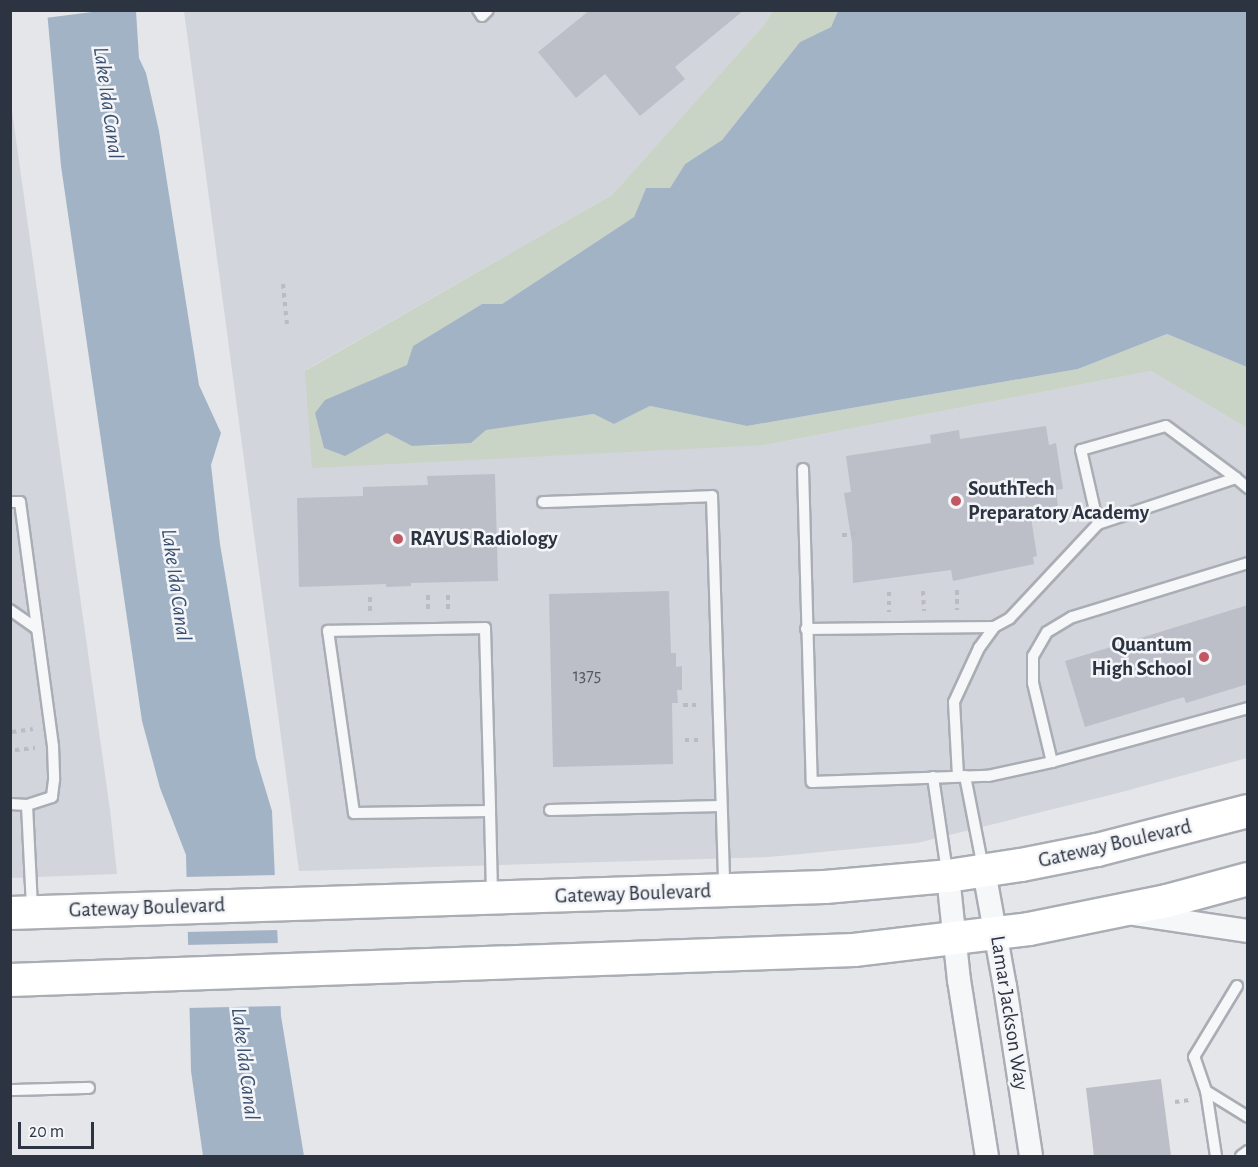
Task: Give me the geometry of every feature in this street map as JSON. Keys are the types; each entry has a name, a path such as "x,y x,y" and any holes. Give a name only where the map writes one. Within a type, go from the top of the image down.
{"main road":[{"name":"Gateway Boulevard","path":"21,912 825,887 984,871 1097,850 1248,811"},
{"path":"10,980 177,972 855,950 955,939 1120,912 1248,879"}],"street":[{"name":"Lamar Jackson Way","path":"984,871 1031,1156"},
{"name":"Lamar Jackson Way","path":"948,876 959,980 987,1156"},
{"path":"1120,912 1248,931"}],"lane":[{"path":"1098,524 1081,450 1166,426 1248,488"},
{"path":"803,469 806,629 813,782 988,776 1052,762 1248,708"},
{"path":"984,871 961,776 954,702 979,648 994,627 1010,618 1098,524 1236,478"},
{"path":"543,502 712,496 724,891"},
{"path":"10,502 20,502 52,746 54,780 52,797 27,805 10,804"},
{"path":"1052,762 1034,683 1034,656 1047,632 1072,617 1248,563"},
{"path":"10,610 37,629"},
{"path":"806,629 994,627"},
{"path":"490,811 354,813 328,631 485,628 490,811 492,898"},
{"path":"933,777 948,876"},
{"path":"21,912 27,805"},
{"path":"550,810 720,806"},
{"path":"1216,1156 1206,1091 1194,1057 1237,986"},
{"path":"10,1090 88,1088"},
{"path":"1206,1091 1248,1118"},
{"path":"1241,1156 1248,1151"}],"path":[{"path":"283,284 287,326"},
{"path":"842,536 854,535 854,531"},
{"path":"957,590 957,609"},
{"path":"923,591 924,609"},
{"path":"889,592 889,611"},
{"path":"428,595 428,614"},
{"path":"448,595 448,614"},
{"path":"370,597 370,616"},
{"path":"683,705 704,705"},
{"path":"12,732 34,729"},
{"path":"685,740 704,740"},
{"path":"15,750 36,748"},
{"path":"1175,1102 1197,1099"}],"shaded area":[{"path":"184,11 773,11 764,25 612,195 306,370 765,445 1151,371 1247,428 1247,758 917,843 769,857 299,871"},
{"path":"773,11 838,11 831,27 800,42 722,140 685,164 670,188 646,188 634,217 502,304 482,304 413,346 408,365 325,400 346,455 387,433 413,446 443,446 486,430 595,414 614,424 650,406 747,426 1078,369 1167,334 1247,367 1247,428 1151,371 765,445 312,468 305,371 612,195 764,25"},
{"path":"10,97 110,810 117,874 11,878"}],"water":[{"name":"Lake Ida Canal","path":"47,11 136,11 139,58 146,73 159,131 199,385 221,433 211,465 220,544 256,758 272,811 281,1016 304,1156 203,1156 191,1071 186,855 160,788 142,721 61,166"},
{"path":"838,11 1247,11 1247,367 1167,334 1078,369 747,426 650,406 614,424 594,414 486,430 471,443 412,446 387,433 345,456 324,448 315,413 325,400 407,365 413,346 482,304 502,304 634,217 646,188 670,188 685,164 722,140 800,42 831,27"}],"pier":[{"path":"44,10 100,10 100,11 45,18"},
{"path":"278,875 280,930 185,932 183,877"},
{"path":"281,943 283,1006 186,1008 185,945"}],"building":[{"path":"590,10 744,10 675,67 685,79 640,116 605,74 576,98 538,52"},
{"path":"1046,426 1049,445 1056,443 1063,489 1056,490 1058,507 1030,511 1037,556 1033,557 1034,564 953,581 951,570 853,583 852,543 844,493 851,492 846,456 931,443 930,435 959,430 960,439"},
{"name":"RAYUS Radiology","path":"495,474 498,581 411,583 411,586 386,587 386,584 299,587 297,498 363,496 363,487 428,485 427,476"},
{"path":"669,591 671,653 676,653 676,667 682,666 682,690 677,690 678,703 672,703 673,764 553,767 549,594"},
{"path":"1248,605 1248,684 1186,703 1184,697 1085,727 1065,661"},
{"path":"1161,1079 1171,1156 1094,1156 1086,1088"}],"place":[{"name":"SouthTech Preparatory Academy","path":"956,501"},
{"name":"RAYUS Radiology","path":"398,539"},
{"name":"Quantum High School","path":"1204,657"}]}
